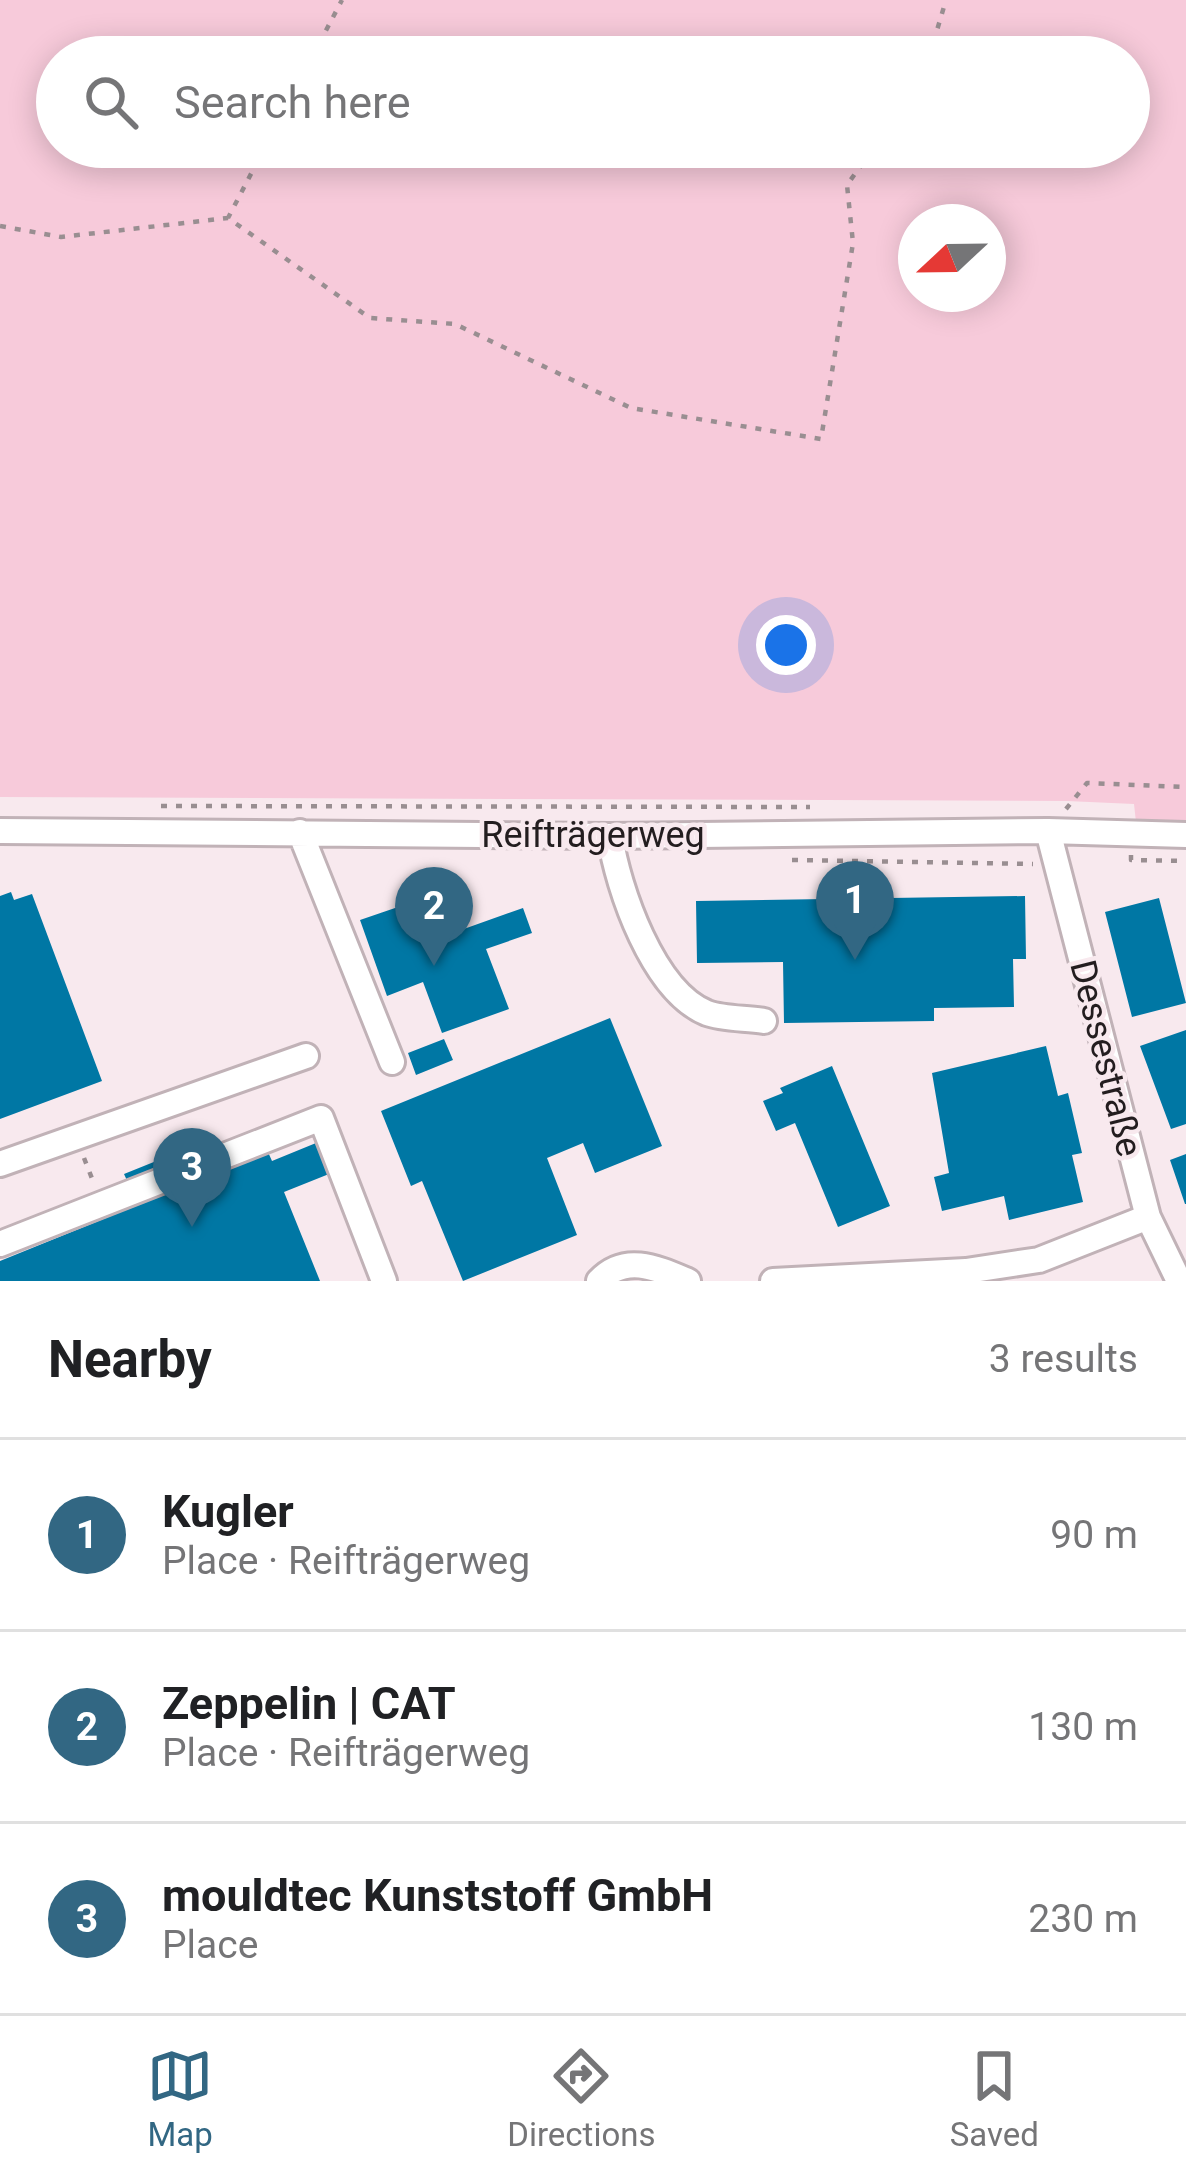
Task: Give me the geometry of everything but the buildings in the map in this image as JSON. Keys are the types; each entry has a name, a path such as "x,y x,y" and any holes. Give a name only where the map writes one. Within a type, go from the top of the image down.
{"street":[{"name":"Reifträgerweg","path":"0,831 610,836 1048,819 1186,835"},
{"name":"Dessestraße","path":"1048,819 1148,1217 1179,1281"},
{"path":"300,832 392,1062"},
{"path":"610,836 638,929 680,996 709,1014 764,1021"},
{"path":"0,1164 306,1056"},
{"path":"0,1244 321,1118 384,1281"},
{"path":"773,1281 966,1271 1039,1260 1148,1217"},
{"path":"599,1281 622,1265 647,1264 688,1281"}],"path":[{"path":"324,36 342,0"},
{"path":"935,36 946,0"},
{"path":"228,218 255,168"},
{"path":"0,226 61,237 228,218 370,318 455,324 631,408 821,439 853,243 847,185 859,168"},
{"path":"1048,819 1068,806 1087,783 1186,787"},
{"path":"148,806 820,807"},
{"path":"1048,819 1068,806"},
{"path":"75,1136 102,1204"}],"shaded area":[{"path":"0,0 1186,0 1186,824 1136,822 1134,804 0,797"}],"place":[{"name":"Kugler","path":"855,960"},
{"name":"Zeppelin | CAT","path":"434,966"},
{"name":"mouldtec Kunststoff GmbH","path":"192,1227"}]}
